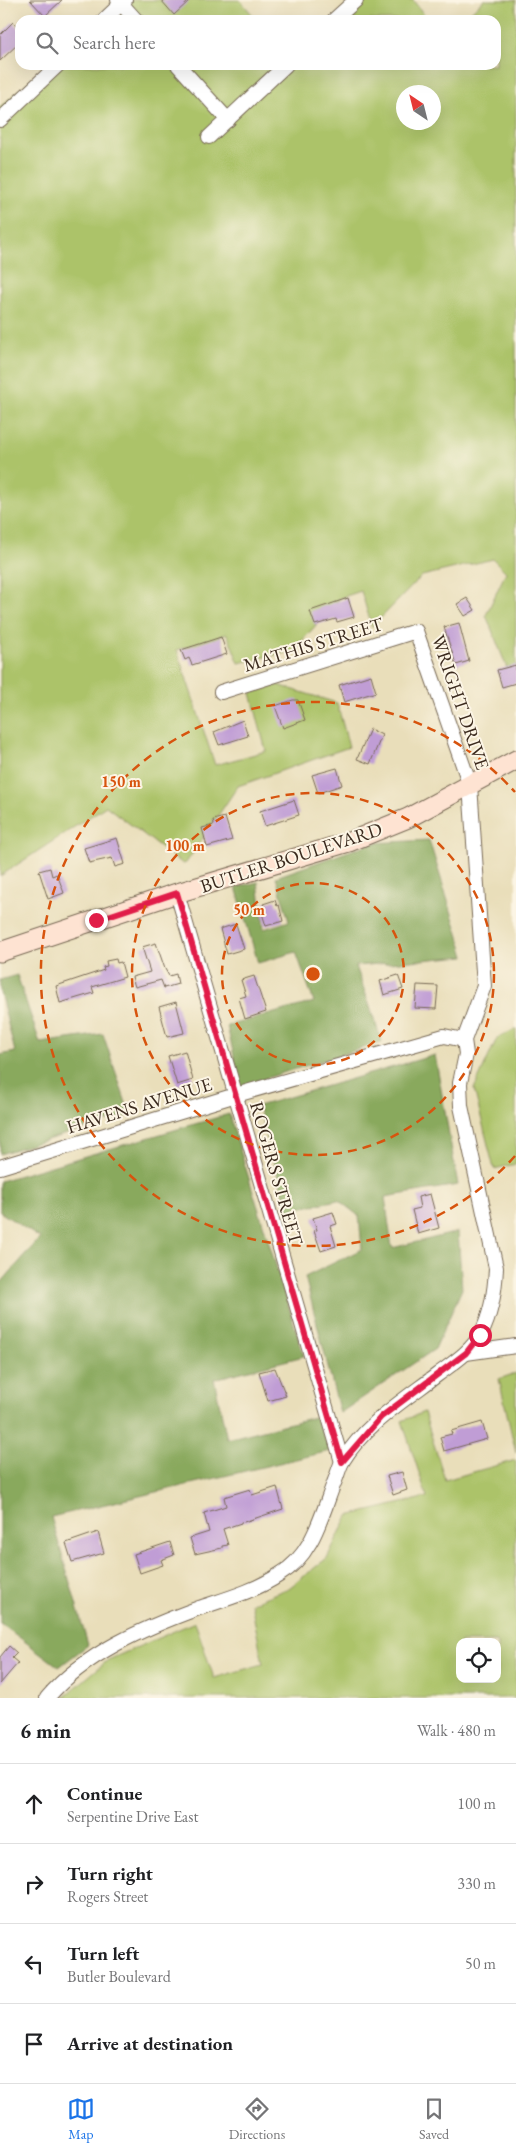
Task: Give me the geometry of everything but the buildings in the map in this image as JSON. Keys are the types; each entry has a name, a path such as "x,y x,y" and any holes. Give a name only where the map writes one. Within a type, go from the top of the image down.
{"street":[{"path":"340,15 356,0"},
{"path":"108,15 121,1 132,15"},
{"path":"0,120 53,70"},
{"path":"183,70 228,120"},
{"path":"209,137 281,70"},
{"name":"MATHIS STREET","path":"221,692 416,631"},
{"name":"WRIGHT DRIVE","path":"416,631 470,785 484,986 464,1040 466,1054 460,1083 461,1106 496,1268 495,1289 490,1313 480,1335 466,1353"},
{"name":"BUTLER BOULEVARD","path":"0,952 177,893 348,842 408,818 516,760"},
{"name":"ROGERS STREET","path":"177,893 342,1462"},
{"name":"HAVENS AVENUE","path":"0,1167 236,1095 444,1036 464,1040"},
{"path":"47,1698 63,1681 96,1654 145,1630 257,1587 281,1575 304,1554 314,1536 342,1462 381,1417 466,1353 516,1346"}],"green space":[{"path":"121,0 240,0 253,15 104,15"},
{"path":"366,0 413,0 424,15 351,15"},
{"path":"484,0 516,0 516,666 507,668 486,615 506,572 493,559 422,576 372,627 361,591 340,598 293,651 239,663 227,634 177,650 215,765 266,751 251,693 278,685 337,703 349,747 238,786 186,863 183,864 106,806 0,876 0,107 42,70 501,70 501,15 468,15"},
{"path":"429,840 465,956 356,966 382,1042 241,1086 227,1026 314,1002 296,952 258,963 236,887 258,882 264,929 289,921 276,877 372,843"},
{"path":"17,975 40,1043 103,1034 130,1115 0,1154 0,1055 15,1052 0,992 0,980"},
{"path":"516,1029 516,1164 494,1169 474,1089 497,1038"},
{"path":"435,1055 458,1185 385,1197 392,1248 458,1232 462,1289 435,1349 340,1413 305,1277 362,1249 359,1216 338,1200 288,1210 258,1106"},
{"path":"229,1114 304,1356 214,1379 227,1439 315,1417 330,1451 51,1517 88,1645 59,1667 0,1623 0,1284 40,1238 0,1212 0,1181"},
{"path":"516,1373 516,1453 499,1379"},
{"path":"424,1412 445,1480 516,1460 516,1698 63,1698 108,1660 195,1622 214,1678 263,1664 251,1603 289,1588 327,1558 348,1516 427,1497 402,1421"}],"route":[{"path":"96,920 177,893 342,1462 381,1417 466,1353 480,1335"}]}
